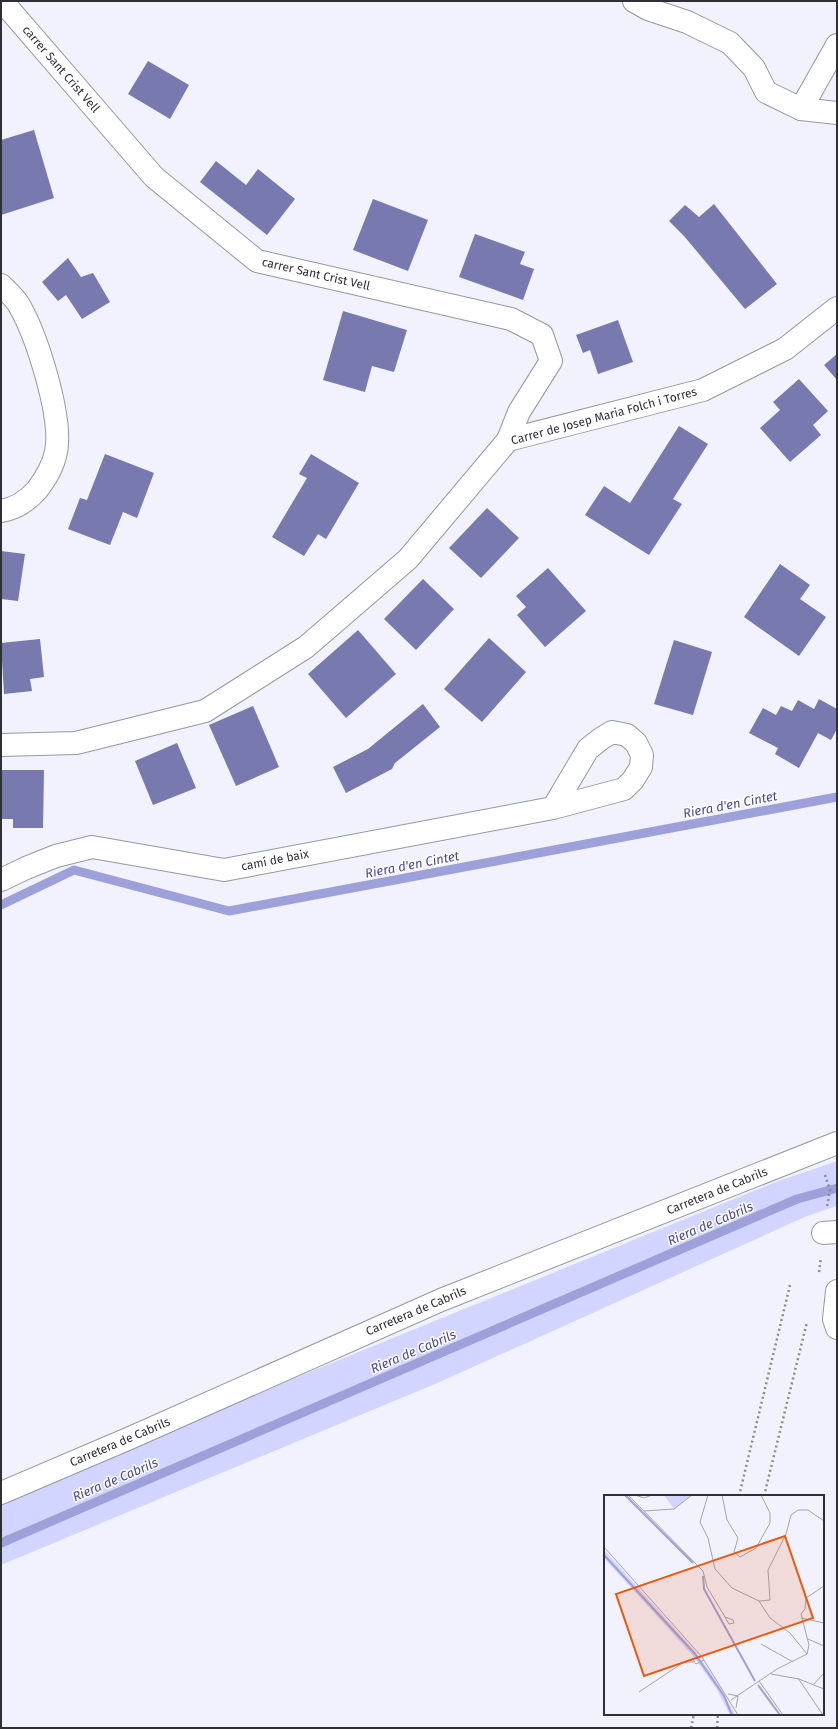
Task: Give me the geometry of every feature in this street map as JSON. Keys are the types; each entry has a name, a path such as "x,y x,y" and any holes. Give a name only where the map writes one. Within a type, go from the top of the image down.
{"street":[{"name":"carrer Sant Crist Vell","path":"2,1 154,177 257,261 510,319 542,335 551,361 519,412 508,440"},
{"path":"634,1 648,9 687,22 730,43 754,68 766,92 801,109 837,113"},
{"path":"801,109 837,45"},
{"path":"1,285 18,304 38,344 56,420 58,437 56,452 48,476 33,494 12,510 1,511"},
{"name":"Carrer de Josep Maria Folch i Torres","path":"1,745 76,744 205,710 306,647 408,559 508,440 703,390 785,349 837,308"},
{"name":"camí de baix","path":"1,880 56,856 92,846 224,870 553,808"},
{"name":"Carretera de Cabrils","path":"1,1493 130,1438 441,1300 837,1143"},
{"path":"837,1291 834,1319 837,1328"}],"path":[{"path":"817,1151 830,1190 830,1232 818,1278"},
{"path":"739,1495 790,1285"},
{"path":"764,1495 808,1316"},
{"path":"691,1728 694,1715"},
{"path":"717,1728 718,1715"}],"shaded area":[{"path":"837,1161 837,1206 807,1216 442,1381 1,1565 1,1505 207,1414 773,1183"}],"building":[{"path":"148,61 189,85 170,119 128,94"},
{"path":"34,130 54,198 1,215 1,140"},
{"path":"216,161 246,185 258,169 295,199 267,235 200,182"},
{"path":"373,199 428,220 408,271 353,250"},
{"path":"714,204 777,284 745,309 684,236 669,221 685,205 699,217"},
{"path":"475,234 525,252 520,264 534,269 523,300 459,277"},
{"path":"68,258 81,277 93,273 110,302 82,319 66,295 58,301 42,282"},
{"path":"343,311 407,330 394,372 372,366 365,392 323,380"},
{"path":"618,320 633,362 598,374 590,350 583,353 576,335"},
{"path":"837,354 837,380 824,365"},
{"path":"799,379 828,411 813,425 821,435 790,462 760,428 780,410 773,402"},
{"path":"679,426 708,444 673,499 682,504 649,555 585,515 604,486 630,503"},
{"path":"105,454 154,473 137,518 123,512 110,545 68,529 80,498 87,500"},
{"path":"311,454 359,483 326,539 318,534 304,556 272,537 307,478 299,474"},
{"path":"487,508 519,538 481,578 449,548"},
{"path":"1,551 25,554 18,601 1,599"},
{"path":"780,564 810,585 800,599 826,617 799,656 744,617"},
{"path":"548,568 586,611 545,647 517,615 526,607 516,596"},
{"path":"423,579 454,609 416,650 384,619"},
{"path":"358,630 396,674 346,718 308,674"},
{"path":"489,638 526,672 482,722 444,689"},
{"path":"40,639 44,677 30,679 32,691 4,694 1,643"},
{"path":"674,640 712,652 693,715 654,704"},
{"path":"819,699 837,709 837,729 831,740 818,733 799,768 775,754 778,748 749,733 763,708 776,715 781,706 792,711 798,700 814,709"},
{"path":"423,704 440,727 395,763 392,769 346,793 333,767 368,749"},
{"path":"253,706 279,767 236,786 209,725"},
{"path":"177,743 196,788 153,805 135,761"},
{"path":"1,770 44,770 43,828 13,828 13,819 1,819"}],"waterway":[{"name":"Riera d'en Cintet","path":"1,905 74,870 229,911 837,797"},
{"name":"Riera de Cabrils","path":"1,1543 797,1199 837,1188"}]}
